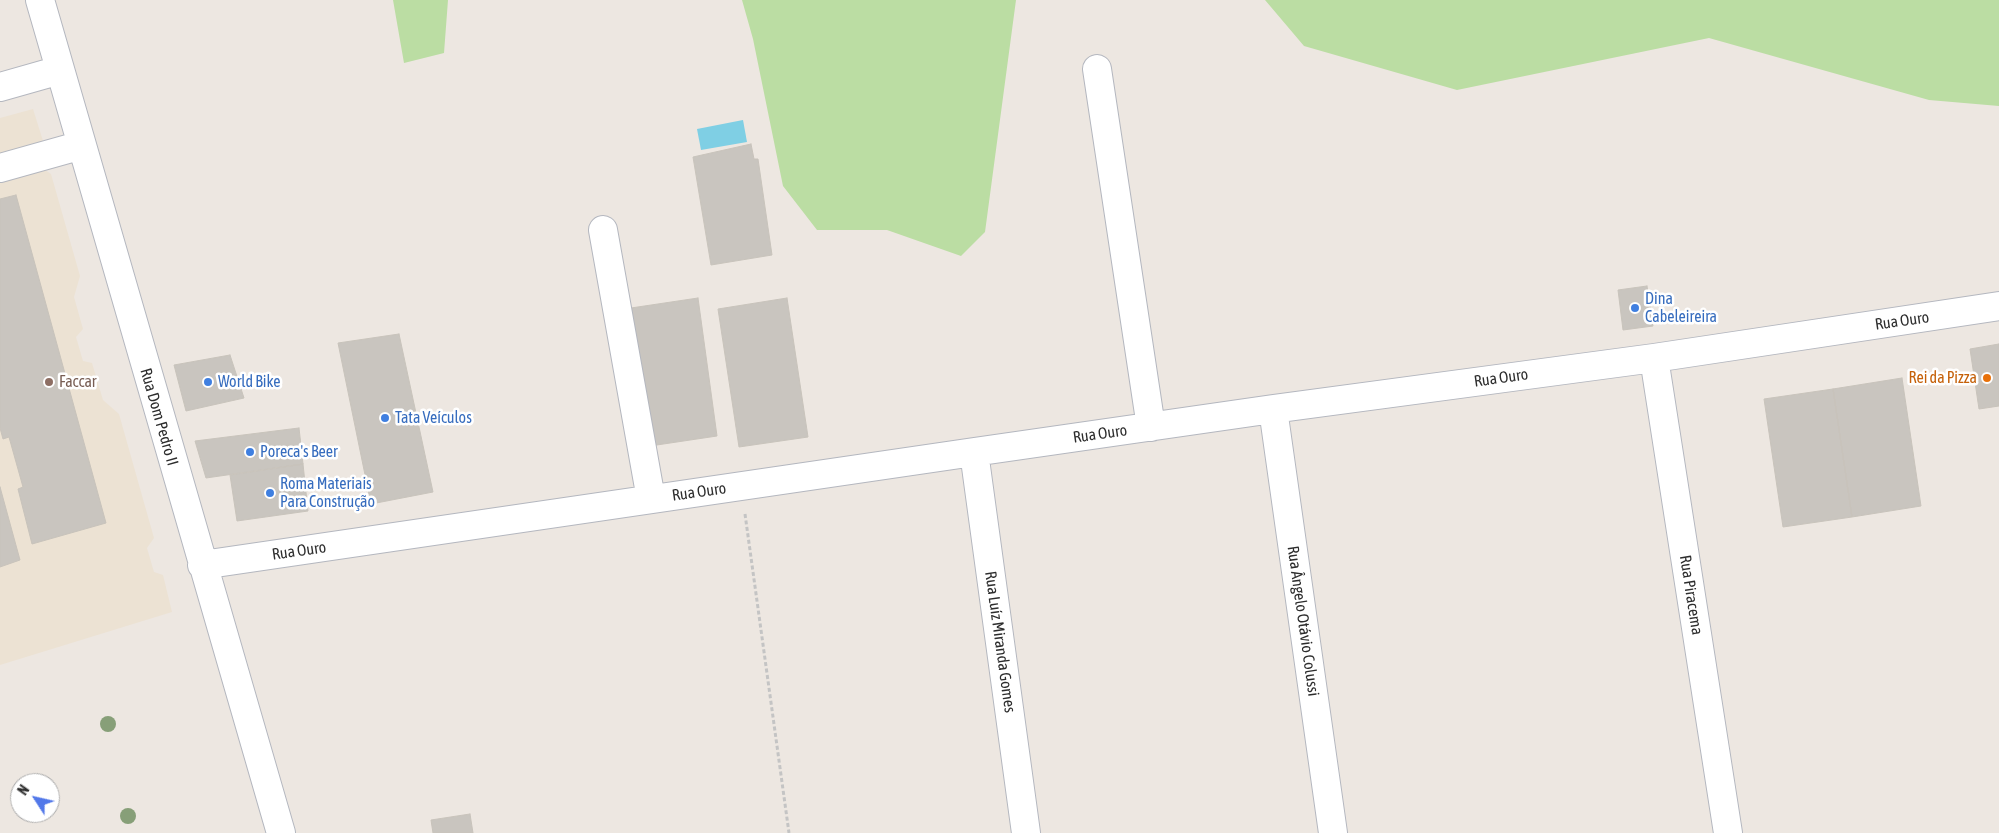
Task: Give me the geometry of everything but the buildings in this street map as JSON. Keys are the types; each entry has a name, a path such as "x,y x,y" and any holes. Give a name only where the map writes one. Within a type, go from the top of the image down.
{"street":[{"name":"Rua Dom Pedro II","path":"40,0 280,833"},
{"path":"1096,69 1151,427"},
{"path":"0,87 60,70"},
{"path":"0,168 82,145"},
{"path":"603,230 651,499"},
{"name":"Rua Ouro","path":"202,565 1273,409 1654,358 1999,306"},
{"name":"Rua Piracema","path":"1654,358 1728,833"},
{"name":"Rua Ângelo Otávio Colussi","path":"1273,409 1333,833"},
{"name":"Rua Luíz Miranda Gomes","path":"974,452 1026,833"}],"path":[{"path":"741,487 789,833"}],"shaded area":[{"name":"Faccar","path":"33,109 44,144 42,168 51,174 80,276 74,297 83,329 76,337 83,361 92,363 103,400 119,414 154,538 147,548 154,572 163,575 172,612 0,665 0,118"}],"green space":[{"path":"393,0 448,0 444,53 404,63"},
{"path":"742,0 1016,0 985,232 961,256 887,230 817,230 783,186 753,39"},
{"path":"1265,0 1999,0 1999,106 1929,100 1709,38 1457,90 1304,46"}],"water":[{"path":"743,120 747,142 701,150 697,129"}],"place":[{"name":"Dina Cabeleireira","path":"1635,308"},
{"name":"Rei da Pizza","path":"1987,378"},
{"name":"Faccar","path":"49,382"},
{"name":"World Bike","path":"208,382"},
{"name":"Tata Veículos","path":"385,418"},
{"name":"Poreca's Beer","path":"250,452"},
{"name":"Roma Materiais Para Construção","path":"270,493"}]}
